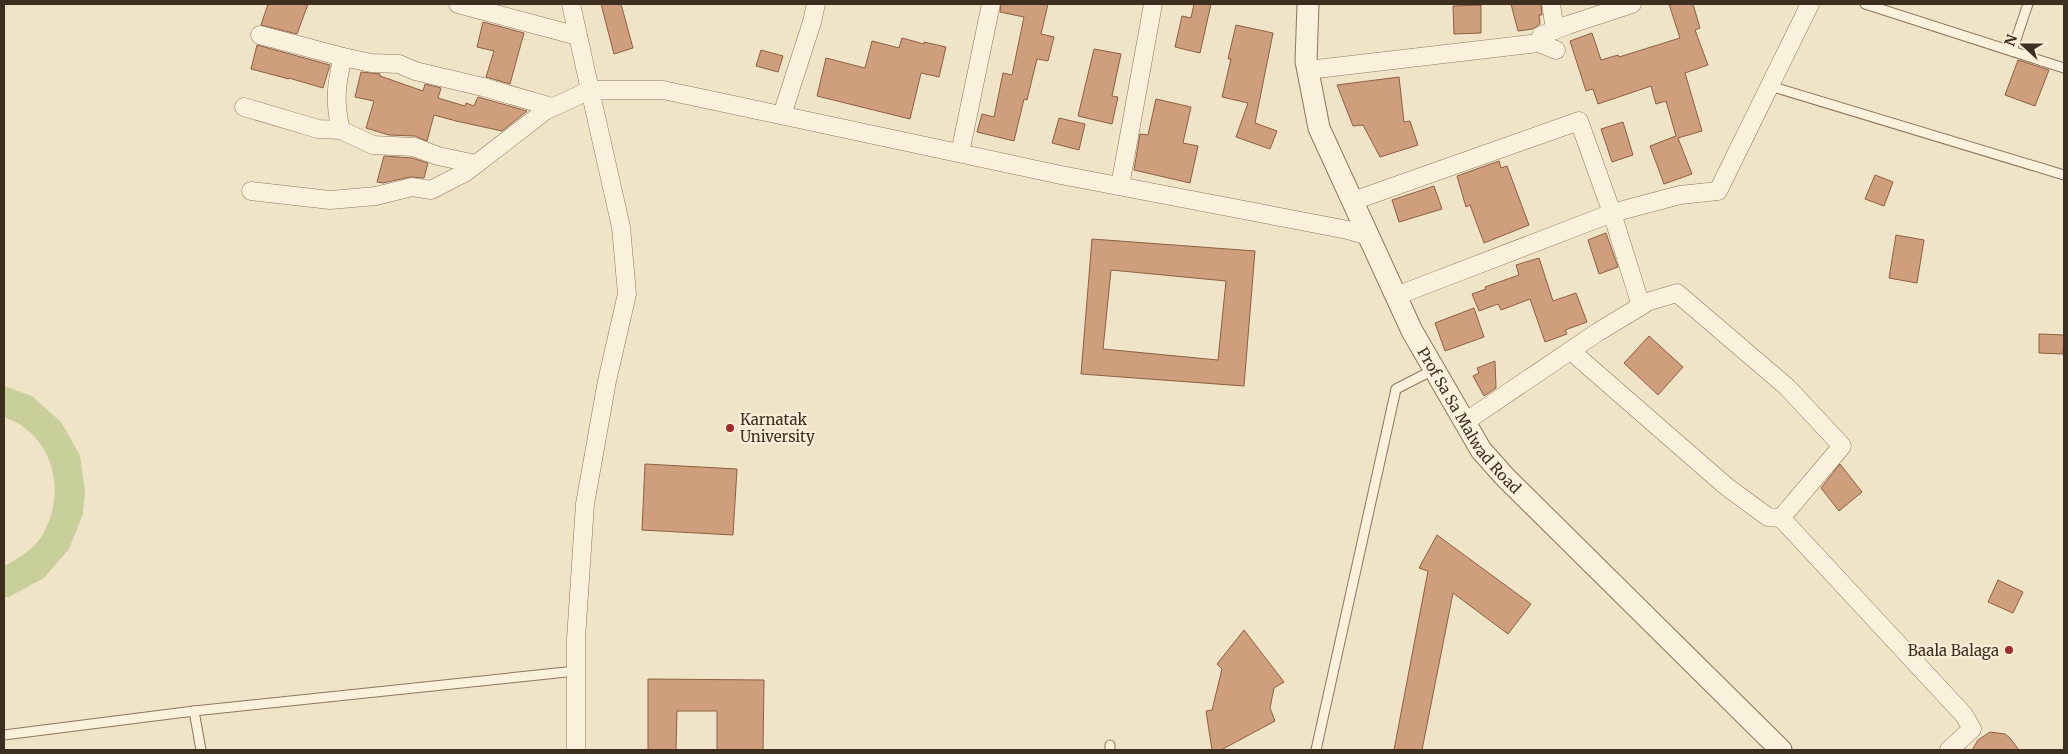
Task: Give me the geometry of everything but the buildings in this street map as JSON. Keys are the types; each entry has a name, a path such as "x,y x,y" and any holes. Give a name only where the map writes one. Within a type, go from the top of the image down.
{"street":[{"path":"458,4 578,36"},
{"path":"571,4 621,227 627,294 607,381 585,504 576,639 576,750"},
{"path":"782,115 816,4"},
{"path":"960,153 991,4"},
{"path":"1120,186 1154,4"},
{"name":"Prof Sa Sa Malwad Road","path":"1308,4 1306,61 1319,128 1412,331 1481,450 1505,477 1782,750"},
{"path":"1551,4 1555,30"},
{"path":"1539,43 1542,35 1632,4"},
{"path":"1396,296 1612,213 1680,195 1718,191 1810,4"},
{"path":"260,35 343,57 399,64 415,71 483,87 552,108"},
{"path":"1308,70 1539,43 1556,50"},
{"path":"341,130 336,110 336,94 343,57"},
{"path":"251,191 330,200 376,196 412,188 431,190 466,172 552,108 590,90 663,90 1120,186 1348,230 1369,236"},
{"path":"244,106 318,129 341,130 373,145 414,147 438,156 476,164"},
{"path":"1353,201 1578,121 1612,213 1641,306"},
{"path":"1465,422 1641,306 1677,293 1787,387 1842,446 1781,518"},
{"path":"1571,351 1727,488 1768,517 1781,518 1964,715 1972,729 1949,750"}],"lane":[{"path":"1865,4 2064,68"},
{"path":"2012,51 2028,4"},
{"path":"1770,86 2064,175"},
{"path":"1316,750 1396,389 1435,369"},
{"path":"4,735 194,711 576,671"},
{"path":"194,711 201,750"}],"green space":[{"path":"4,386 32,396 61,422 80,455 85,492 83,514 69,549 44,578 9,597 4,597 4,566 32,548 41,538 51,515 54,481 51,464 44,449 34,436 20,425 4,417"}],"place":[{"name":"Karnatak University","path":"730,428"},
{"name":"Baala Balaga","path":"2009,650"}]}
